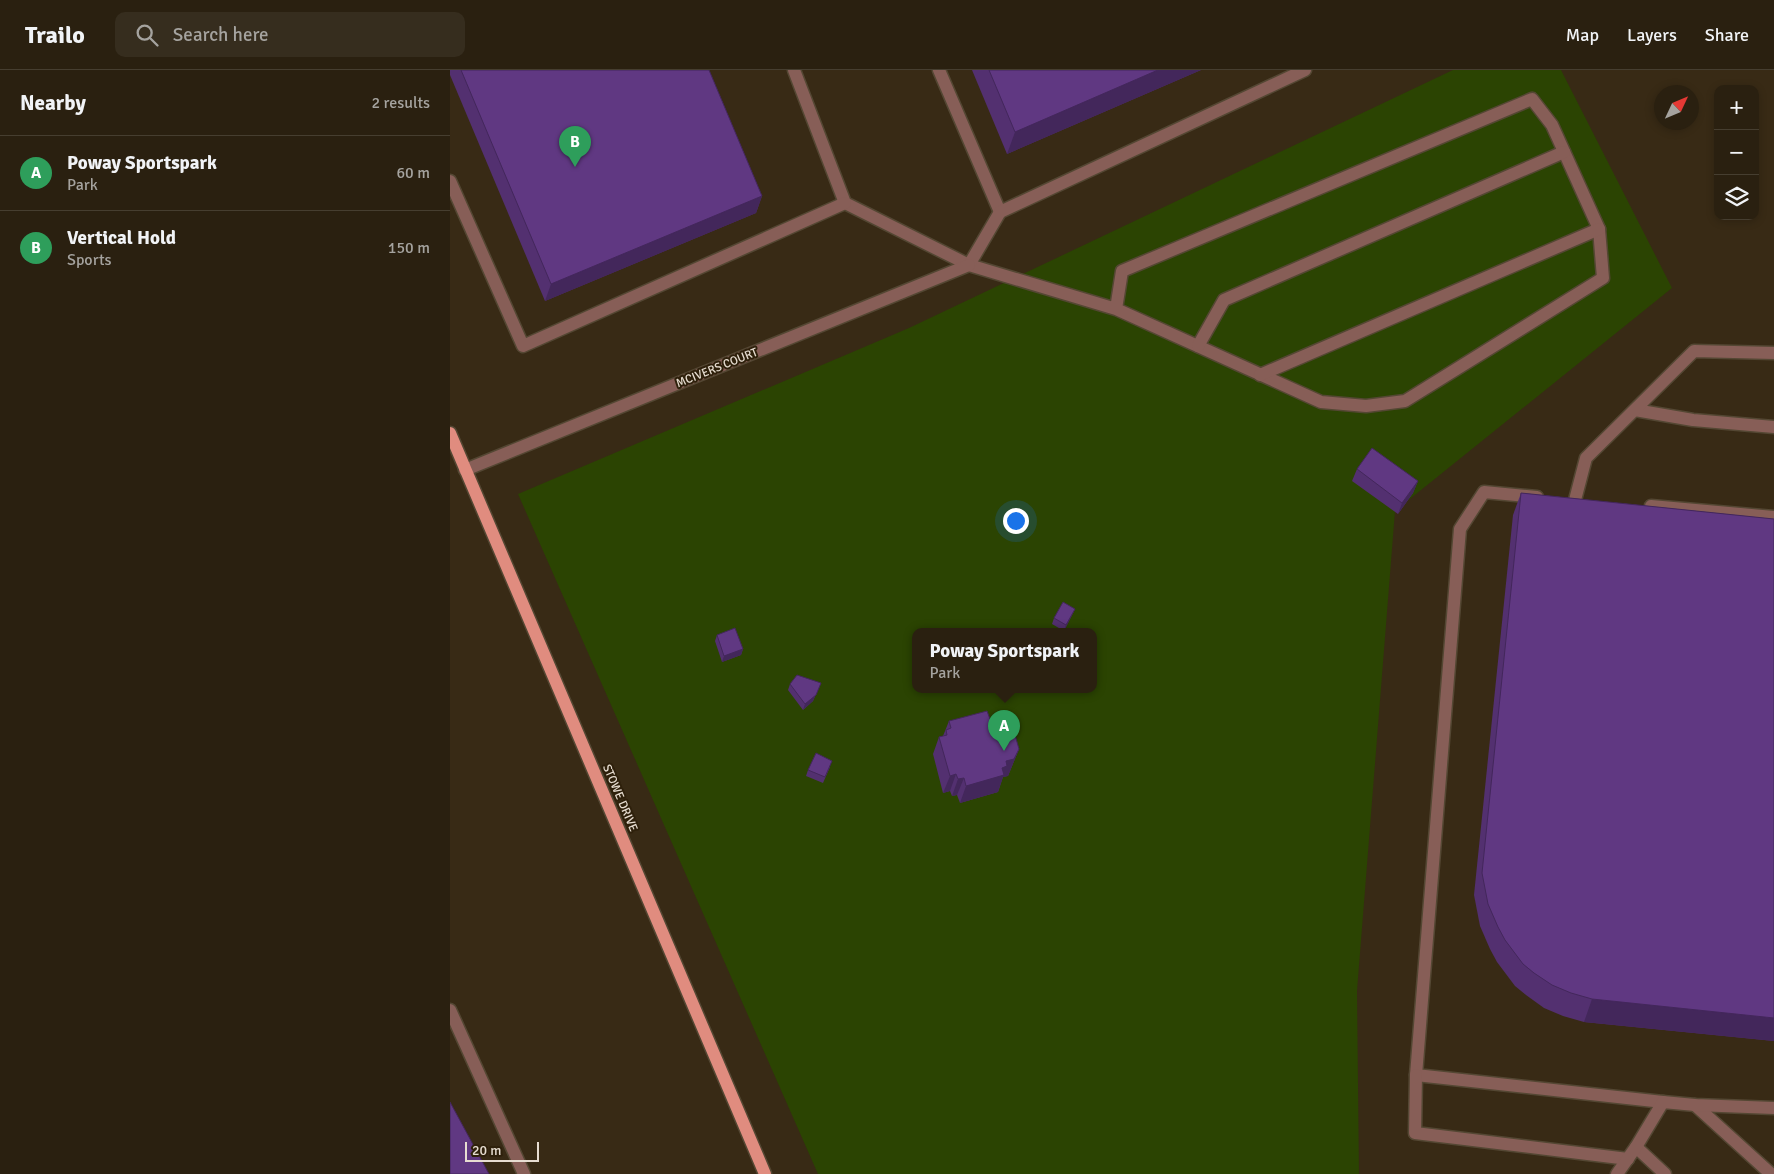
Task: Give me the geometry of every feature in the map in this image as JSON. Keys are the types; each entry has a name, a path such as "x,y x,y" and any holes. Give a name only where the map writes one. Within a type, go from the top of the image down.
{"main road":[{"name":"STOWE DRIVE","path":"450,433 765,1174"}],"street":[{"path":"794,70 845,203 969,265 1116,309 1321,402 1366,406 1405,402 1603,278 1599,229 1552,125 1532,99 1122,271 1116,309"},
{"path":"939,70 1000,212"},
{"path":"969,265 1000,212 1305,70"},
{"path":"1198,346 1224,300 1564,152"},
{"path":"450,181 523,346 845,203"},
{"path":"1260,375 1599,229"},
{"name":"MCIVERS COURT","path":"465,470 969,265"},
{"path":"1576,500 1586,458 1694,351 1774,352"},
{"path":"1635,410 1693,420 1774,427"},
{"path":"1548,498 1484,492 1460,529 1416,1074 1415,1133 1628,1159"},
{"path":"1635,505 1774,517"},
{"path":"450,1010 524,1174"},
{"path":"1416,1074 1663,1102 1774,1108"},
{"path":"1617,1174 1663,1102"},
{"path":"1695,1105 1771,1174"},
{"path":"1636,1147 1666,1174"}],"green space":[{"path":"1453,70 1561,70 1672,288 1395,511 1357,991 1359,1174 818,1174 518,494 909,328"}],"building":[{"path":"461,70 709,70 762,196 551,284"},
{"path":"989,70 1158,70 1015,132"},
{"path":"1372,448 1418,481 1402,503 1357,469"},
{"path":"1521,493 1774,519 1774,1018 1592,999 1571,993 1552,985 1523,964 1498,927 1488,904 1482,873"},
{"path":"1063,602 1075,609 1066,625 1054,618"},
{"path":"735,628 743,649 724,656 717,635"},
{"path":"797,675 821,683 816,695 805,704 790,684"},
{"path":"987,711 990,719 994,718 996,723 1004,721 1013,728 1019,749 1014,759 1006,761 1007,766 1002,768 1004,775 966,786 964,778 958,779 956,774 950,776 939,737 947,735 946,730 951,728 949,721"},
{"path":"816,753 832,761 825,777 808,770"},
{"path":"450,1102 489,1174 450,1174"}],"place":[{"name":"Vertical Hold","path":"575,167"},
{"name":"Poway Sportspark","path":"1004,751"}]}
